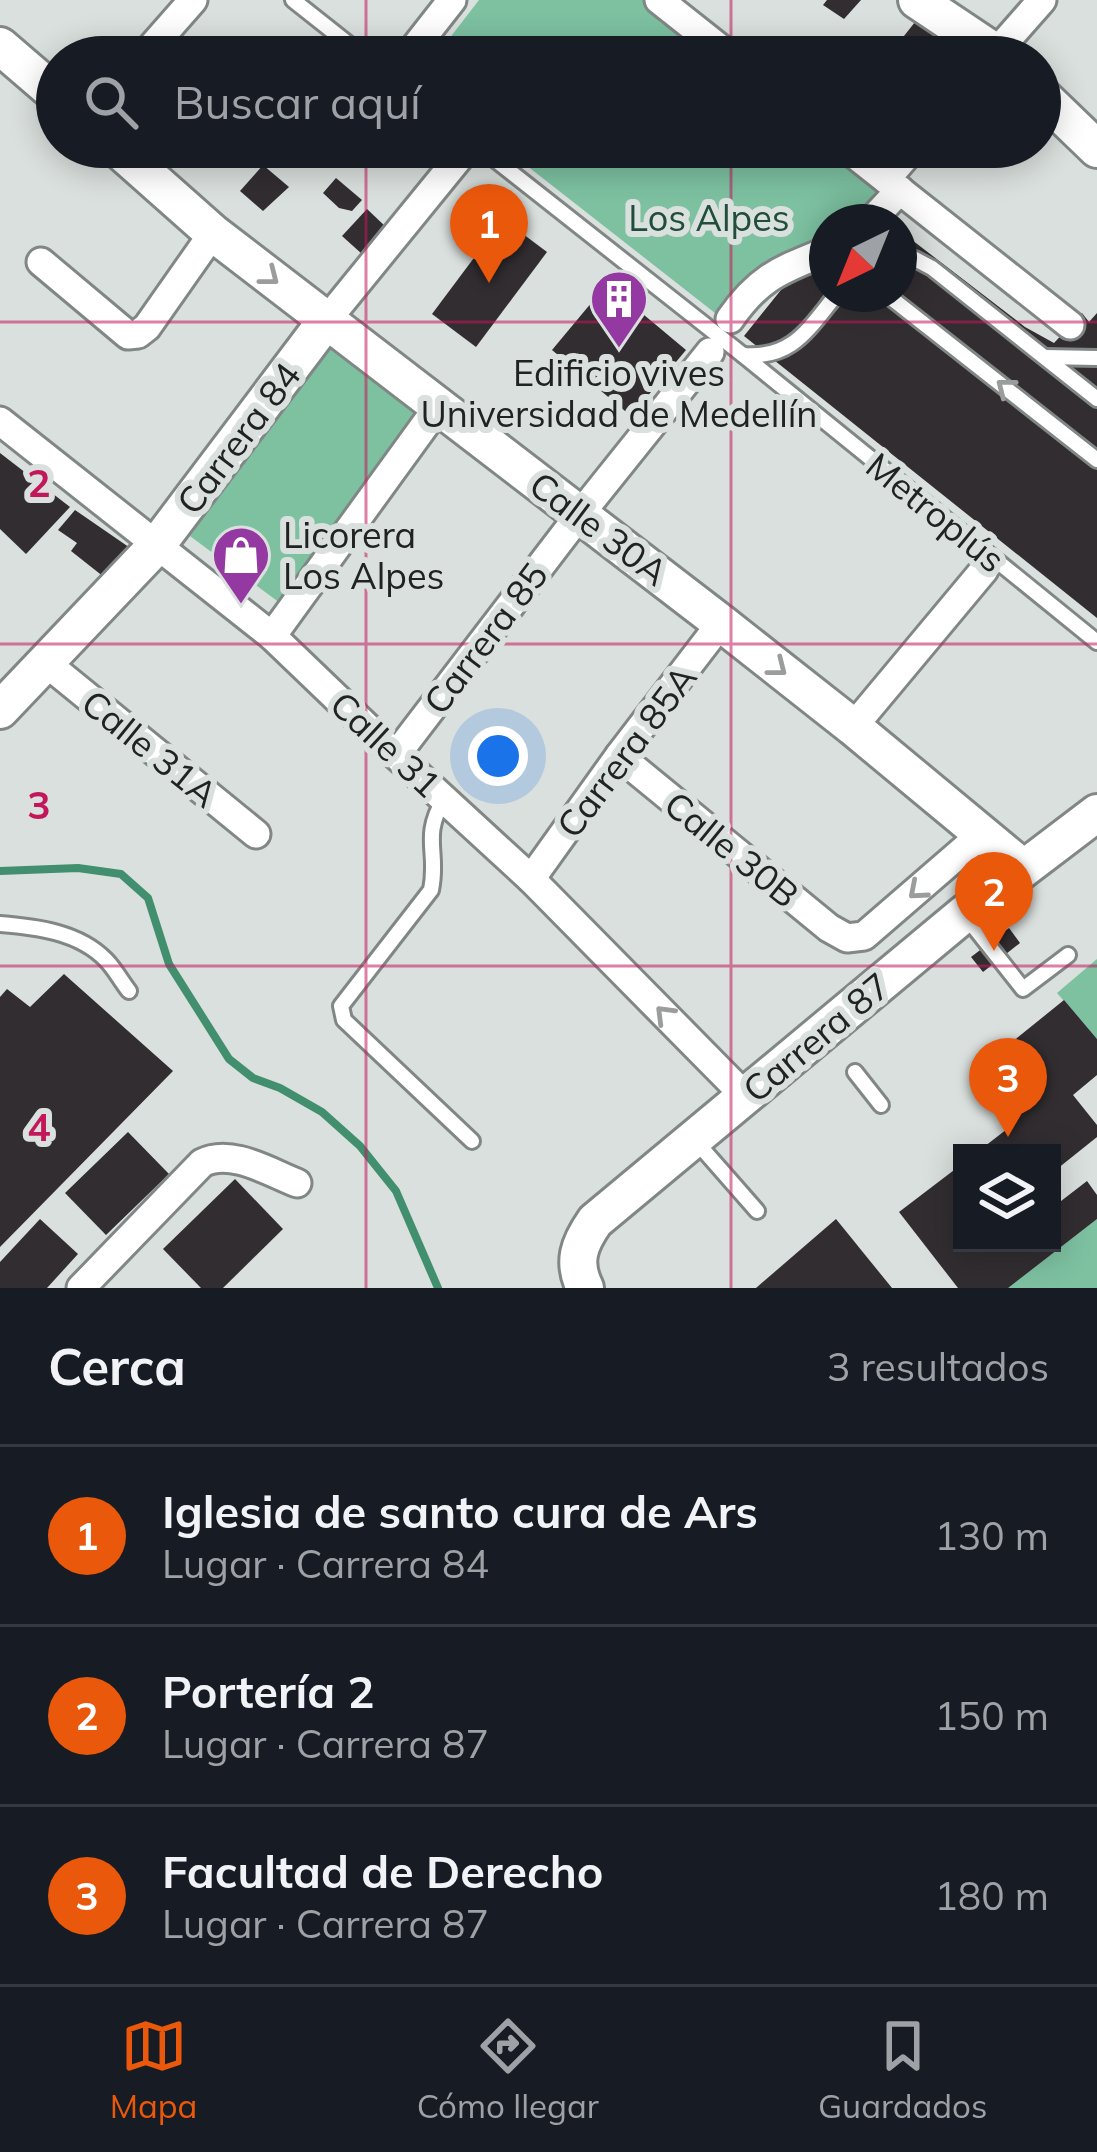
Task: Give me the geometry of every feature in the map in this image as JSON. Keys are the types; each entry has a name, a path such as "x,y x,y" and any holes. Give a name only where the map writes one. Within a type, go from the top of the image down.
{"street":[{"path":"161,36 193,0"},
{"path":"424,36 452,0"},
{"path":"659,0 704,36"},
{"path":"917,0 969,36"},
{"path":"1013,36 1042,0"},
{"path":"0,46 36,77"},
{"path":"1061,114 1097,149"},
{"name":"Calle 30A","path":"140,168 326,321 722,623 1023,868"},
{"name":"Carrera 84","path":"0,710 157,545 326,321 456,168"},
{"path":"872,168 1070,326"},
{"path":"881,204 902,168"},
{"path":"41,262 128,334 138,334 214,233"},
{"path":"730,319 756,285 809,258"},
{"name":"Carrera 85","path":"396,755 710,352"},
{"path":"272,636 438,407"},
{"name":"Calle 31","path":"0,421 272,636 531,879 746,1097"},
{"path":"853,727 984,570"},
{"name":"Carrera 85A","path":"531,879 722,623"},
{"name":"Calle 31A","path":"45,662 256,834"},
{"name":"Calle 30B","path":"619,756 847,938 864,936 982,834"},
{"name":"Carrera 87","path":"584,1287 577,1255 595,1221 964,914 1097,813"},
{"path":"81,1288 202,1163 215,1157 233,1158 297,1183"}],"lane":[{"path":"293,0 338,36"},
{"name":"Metroplús","path":"495,168 743,356 1097,642"},
{"path":"917,260 1097,399"},
{"path":"743,356 778,353 821,312"},
{"path":"909,312 1097,460"},
{"path":"1045,357 1097,358"},
{"name":"Metroplús","path":"1074,623 1097,631"},
{"path":"444,799 430,831 435,868 431,890 341,1006 344,1021 472,1141"},
{"path":"964,914 1023,989 1067,956"},
{"path":"0,924 34,926 83,942 106,961 129,991"},
{"path":"855,1072 881,1105"},
{"path":"693,1138 757,1211"}],"green space":[{"path":"479,0 643,0 688,36 451,36"},
{"name":"Los Alpes","path":"530,168 854,168 881,189 868,204 809,204 809,249 750,277 715,313"},
{"path":"331,336 428,406 280,603 190,536"},
{"path":"1097,959 1097,1039 1057,993"},
{"path":"1097,1219 1097,1288 1007,1288 1054,1252 1061,1252 1061,1247"}],"building":[{"path":"827,0 861,0 844,19 823,5"},
{"path":"919,17 938,35 937,36 904,36"},
{"path":"260,168 289,187 263,211 240,191"},
{"path":"336,178 362,200 352,211 339,208 323,193"},
{"path":"367,209 387,228 362,254 342,236"},
{"path":"503,219 547,252 476,347 432,314"},
{"path":"917,244 1025,327 1054,343 1082,313 1089,322 1097,313 1097,618 744,336 789,280 809,271 809,312 917,312"},
{"name":"Edificio vives Universidad de Medellín","path":"607,284 686,350 631,416 552,350"},
{"path":"0,453 70,507 26,554 0,529"},
{"path":"75,510 136,552 109,581 71,551 77,543 58,530"},
{"path":"1009,928 1020,943 983,972 971,957"},
{"path":"64,974 173,1071 0,1247 0,997 7,989 30,1007"},
{"path":"1064,1000 1097,1039 1097,1075 1073,1095 1097,1125 1097,1137 1061,1166 1061,1144 988,1144 1011,1126 970,1076"},
{"path":"128,1132 169,1174 106,1235 65,1193"},
{"path":"953,1171 953,1252 1054,1252 1008,1288 958,1288 899,1212"},
{"path":"235,1179 283,1229 223,1288 201,1288 163,1249"},
{"path":"1087,1181 1097,1195 1097,1219 1061,1247 1061,1201"},
{"path":"40,1219 78,1254 47,1288 0,1288 0,1262"},
{"path":"836,1219 892,1288 756,1288"}],"waterway":[{"path":"0,871 78,868 121,874 148,898 169,964 229,1059 253,1078 322,1112 360,1146 396,1191 438,1288"}],"place":[{"name":"Iglesia de santo cura de Ars","path":"489,283"},
{"name":"Edificio vives Universidad de Medellín","path":"619,350"},
{"name":"Licorera Los Alpes","path":"241,606"},
{"name":"Portería 2","path":"994,951"},
{"name":"Facultad de Derecho","path":"1008,1137"}]}
